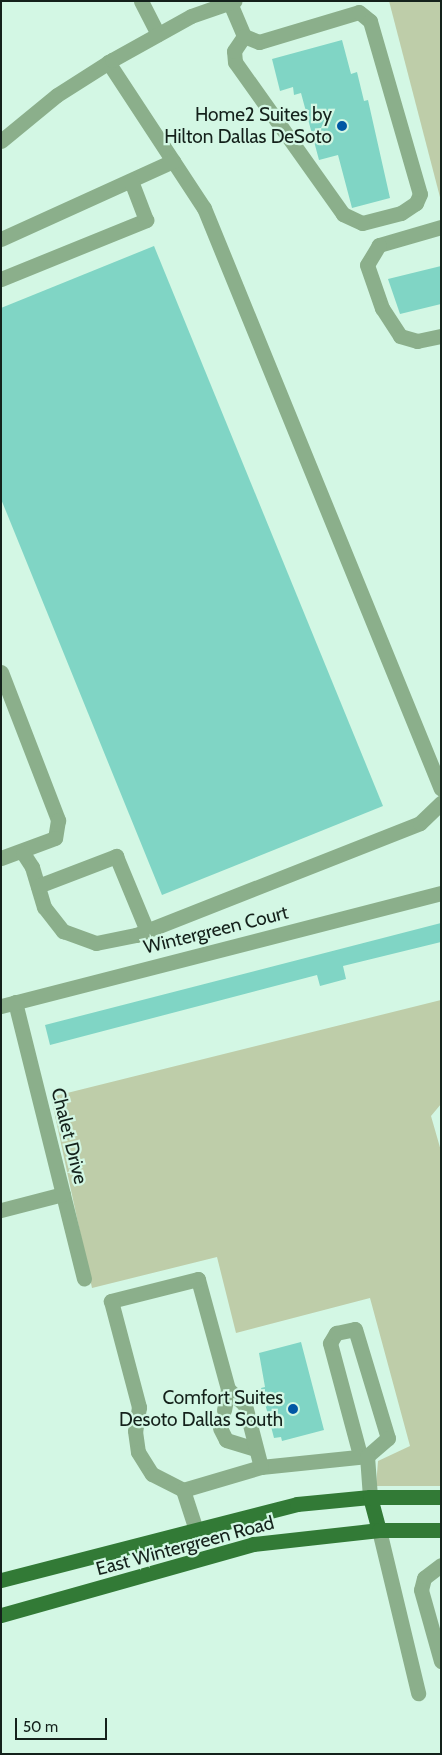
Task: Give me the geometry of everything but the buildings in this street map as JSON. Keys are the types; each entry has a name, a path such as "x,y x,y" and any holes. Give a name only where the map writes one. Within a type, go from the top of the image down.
{"main road":[{"name":"East Wintergreen Road","path":"1,1580 195,1527 297,1504 370,1497 441,1497"},
{"path":"370,1497 378,1530"},
{"name":"East Wintergreen Road","path":"1,1615 254,1544 378,1530 441,1530"}],"street":[{"path":"140,1 158,34"},
{"path":"1,141 56,95 108,62 191,16 232,2 244,36 259,42 358,7 370,21 420,194 416,203 401,213 362,223 344,214 235,62 234,51 244,36"},
{"path":"108,62 204,208 441,790"},
{"path":"1,239 173,161"},
{"path":"1,278 146,220 131,181"},
{"path":"441,227 379,245 368,265 382,308 400,336 417,342 441,336"},
{"path":"1,672 58,820 55,838 23,852 1,858"},
{"path":"23,852 38,886 44,906 63,931 96,943 147,931 420,823 441,803"},
{"path":"38,886 116,856 147,931"},
{"name":"Wintergreen Court","path":"8,1004 441,894"},
{"name":"Chalet Drive","path":"8,1004 63,1194 84,1279"},
{"path":"1,1210 63,1194"},
{"path":"224,1410 228,1389 198,1279 111,1301 139,1407 135,1431 138,1452 152,1474 183,1490 261,1467 363,1455 388,1438 355,1329 336,1333 330,1343 363,1455 370,1497"},
{"path":"228,1389 245,1406 261,1467"},
{"path":"220,1428 226,1440 256,1449"},
{"path":"183,1490 195,1527"},
{"path":"378,1530 418,1693"},
{"path":"441,1565 424,1578 422,1590 441,1661"},
{"path":"393,1590 422,1590"}],"green space":[{"path":"389,1 441,1 441,201"},
{"path":"441,1000 441,1104 431,1116 441,1151 441,1486 376,1486 378,1461 410,1446 370,1298 236,1333 217,1257 92,1288 51,1097"}],"place":[{"name":"Home2 Suites by Hilton Dallas DeSoto","path":"342,126"},
{"name":"Comfort Suites Desoto Dallas South","path":"293,1409"}]}
